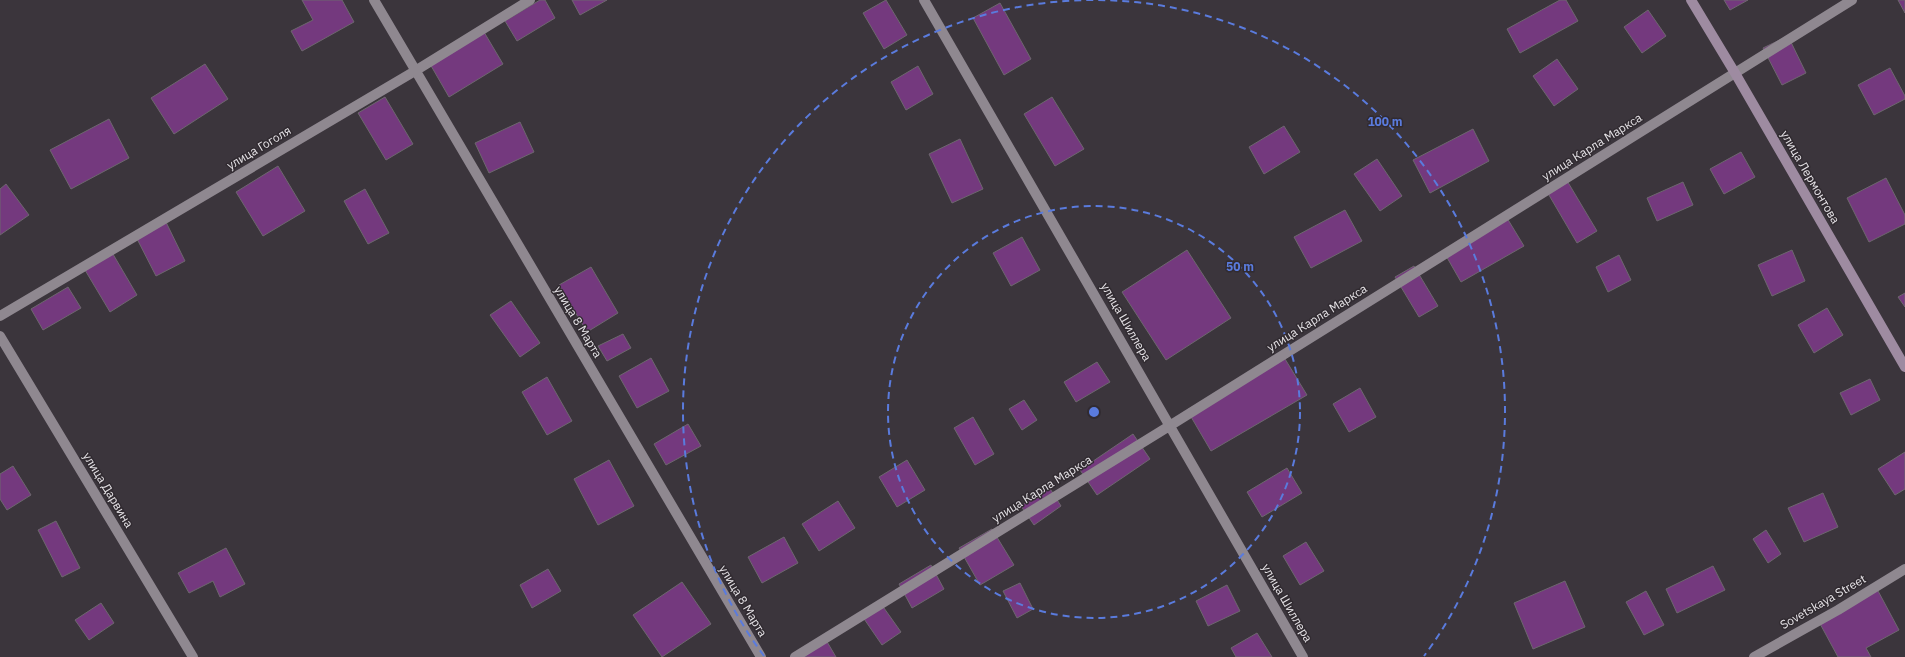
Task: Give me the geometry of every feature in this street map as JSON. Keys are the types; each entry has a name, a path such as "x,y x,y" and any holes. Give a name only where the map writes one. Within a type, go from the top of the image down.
{"street":[{"name":"улица 8 Марта","path":"374,0 761,657"},
{"name":"улица Гоголя","path":"0,316 415,71 530,0"},
{"name":"улица Шиллера","path":"924,0 1171,425 1303,657"},
{"name":"улица Лермонтова","path":"1691,0 1735,73 1905,367"},
{"name":"улица Карла Маркса","path":"794,657 1171,425 1852,0"},
{"name":"улица Дарвина","path":"0,336 193,657"},
{"name":"Sovetskaya Street","path":"1754,657 1838,610 1905,569"}],"building":[{"path":"302,0 342,0 354,22 302,51 291,31 313,20"},
{"path":"540,0 545,0 555,18 517,41 505,21"},
{"path":"572,0 607,0 580,15"},
{"path":"886,0 907,35 884,49 863,13"},
{"path":"1560,0 1566,0 1578,21 1520,53 1507,29"},
{"path":"1724,0 1748,0 1730,10"},
{"path":"1898,0 1905,0 1905,13"},
{"path":"1000,3 1031,59 1004,75 973,18"},
{"path":"1648,10 1666,36 1642,53 1624,27"},
{"path":"484,32 503,64 449,97 430,64"},
{"path":"1788,36 1806,73 1782,85 1763,48"},
{"path":"1557,59 1578,89 1554,106 1533,76"},
{"path":"205,64 228,99 174,134 151,98"},
{"path":"918,66 933,94 906,110 891,82"},
{"path":"1890,68 1905,96 1905,99 1874,115 1858,85"},
{"path":"385,97 413,144 386,160 358,113"},
{"path":"1052,97 1084,149 1055,166 1024,114"},
{"path":"109,119 129,158 71,189 50,150"},
{"path":"520,122 534,152 489,173 475,143"},
{"path":"1284,126 1300,152 1264,174 1249,147"},
{"path":"1473,129 1489,161 1430,193 1413,160"},
{"path":"960,139 983,189 952,203 929,154"},
{"path":"1741,152 1755,177 1724,194 1710,169"},
{"path":"1377,159 1402,196 1380,211 1354,174"},
{"path":"278,166 305,211 263,236 236,192"},
{"path":"1886,178 1905,215 1905,224 1869,242 1847,198"},
{"path":"1566,179 1597,231 1577,243 1546,190"},
{"path":"1683,182 1693,205 1657,221 1647,198"},
{"path":"6,184 29,215 0,235 0,189"},
{"path":"365,189 389,233 368,244 344,201"},
{"path":"1345,210 1362,241 1311,268 1294,237"},
{"path":"164,218 185,261 156,276 134,233"},
{"path":"1507,218 1524,246 1461,282 1445,254"},
{"path":"1022,237 1040,270 1011,286 993,253"},
{"path":"110,249 137,295 110,312 82,265"},
{"path":"1187,250 1231,318 1166,360 1122,292"},
{"path":"1792,250 1805,281 1772,296 1758,265"},
{"path":"1619,255 1631,280 1608,292 1596,267"},
{"path":"1414,266 1438,306 1419,317 1395,277"},
{"path":"591,267 618,313 587,332 559,285"},
{"path":"68,287 81,308 43,330 31,309"},
{"path":"1905,293 1905,307 1898,297"},
{"path":"511,301 540,343 520,357 490,315"},
{"path":"1827,308 1843,335 1814,353 1798,325"},
{"path":"623,334 631,348 607,361 598,346"},
{"path":"1282,354 1307,395 1211,451 1187,410"},
{"path":"651,358 669,391 637,408 619,376"},
{"path":"1097,362 1110,382 1076,402 1064,382"},
{"path":"547,377 572,421 547,435 522,392"},
{"path":"1870,379 1880,400 1851,415 1840,393"},
{"path":"1360,388 1376,417 1349,432 1333,404"},
{"path":"1024,400 1037,420 1022,430 1009,409"},
{"path":"973,417 994,454 975,465 954,428"},
{"path":"688,424 701,446 666,465 654,444"},
{"path":"1133,434 1150,459 1097,495 1080,470"},
{"path":"1905,452 1905,489 1895,495 1878,469"},
{"path":"609,460 634,506 598,525 574,479"},
{"path":"907,460 925,490 897,507 879,477"},
{"path":"13,466 31,495 7,510 0,499 0,474"},
{"path":"1287,468 1302,493 1262,517 1247,492"},
{"path":"1049,487 1061,506 1034,525 1021,506"},
{"path":"1823,493 1838,527 1804,542 1788,508"},
{"path":"838,501 855,528 819,551 802,524"},
{"path":"56,521 80,568 62,577 38,530"},
{"path":"992,529 1014,565 980,585 959,548"},
{"path":"1766,530 1781,554 1768,563 1753,539"},
{"path":"784,537 798,563 762,583 748,557"},
{"path":"1306,542 1324,571 1300,585 1283,556"},
{"path":"226,548 245,584 220,597 213,581 189,593 178,573"},
{"path":"931,565 944,589 912,608 899,584"},
{"path":"1713,566 1725,590 1677,613 1666,589"},
{"path":"548,569 561,591 532,608 520,585"},
{"path":"1565,581 1585,627 1533,649 1514,603"},
{"path":"682,582 711,624 662,657 633,615"},
{"path":"1020,583 1033,609 1017,618 1003,591"},
{"path":"1227,585 1240,611 1208,626 1196,601"},
{"path":"1877,589 1899,630 1866,648 1871,657 1838,657 1818,620"},
{"path":"1646,591 1664,625 1644,635 1626,602"},
{"path":"879,601 901,632 882,645 860,613"},
{"path":"101,603 114,623 89,640 75,620"},
{"path":"1257,633 1272,657 1236,657 1231,648"},
{"path":"826,640 836,657 798,657"}]}
